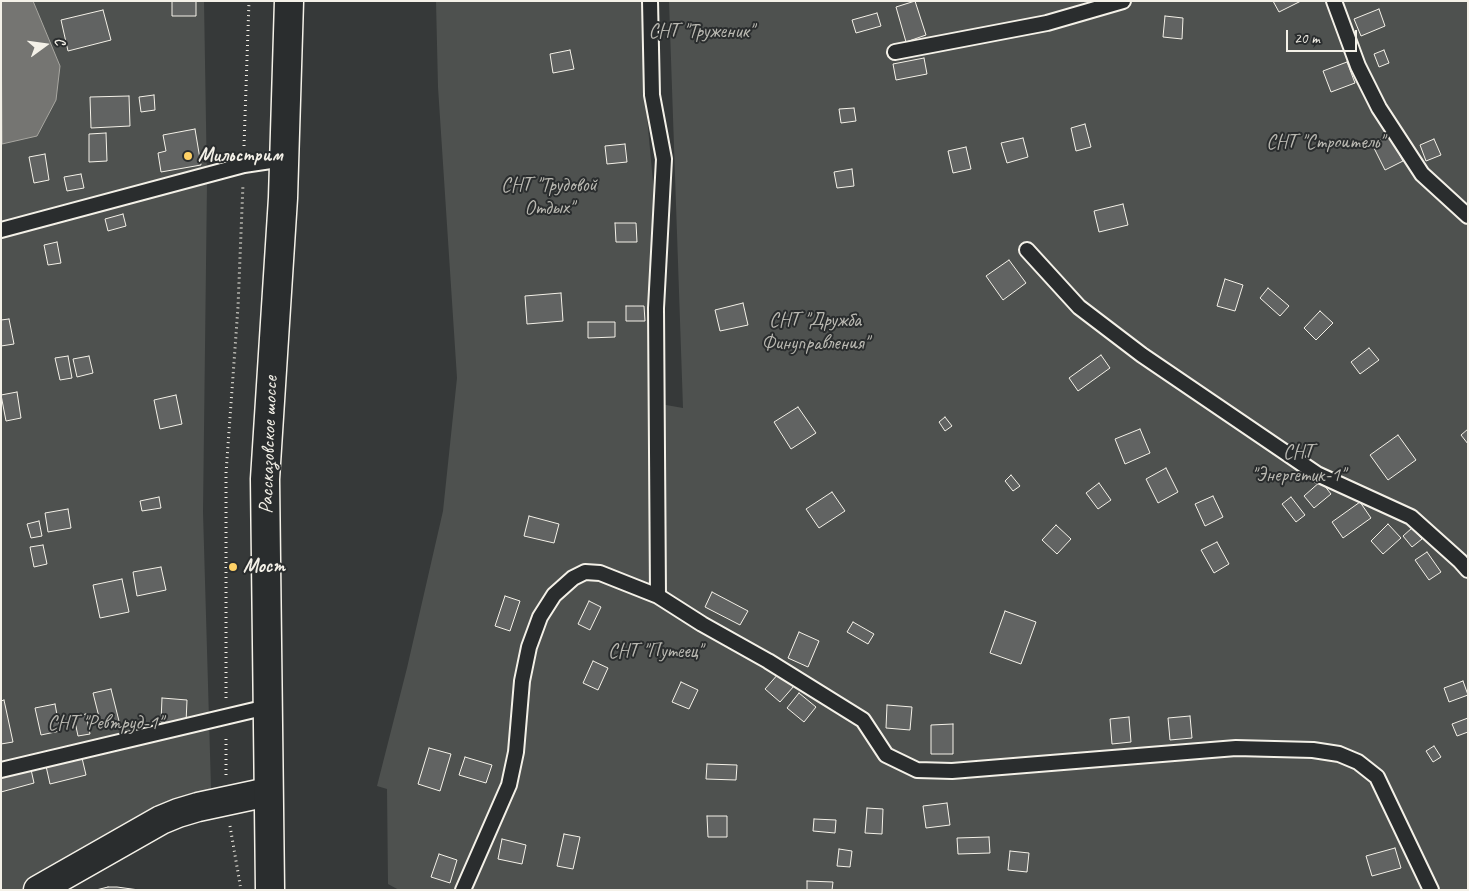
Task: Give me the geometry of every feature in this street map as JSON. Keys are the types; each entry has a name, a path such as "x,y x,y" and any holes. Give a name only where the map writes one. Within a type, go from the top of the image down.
{"main road":[{"name":"Рассказовское шоссе","path":"276,886 268,792 265,479 283,198 289,1"},
{"path":"38,890 161,820 198,807 268,792"}],"lane":[{"path":"650,1 652,95 664,159 656,308 658,596"},
{"path":"895,52 1047,23 1123,1"},
{"path":"1334,1 1358,66 1379,108 1422,174 1468,216"},
{"path":"1,230 244,165 284,159"},
{"path":"1027,250 1079,307 1142,355 1318,474 1411,517 1468,570"},
{"path":"463,890 509,785 516,752 522,681 529,647 540,617 554,596 573,578 585,572 600,573 658,596 702,624 768,661 863,720 886,755 917,770 952,771 1236,748 1313,750 1339,754 1358,762 1377,777 1431,890"},
{"path":"1,770 267,707"}],"path":[{"path":"241,890 226,801 226,473 238,308 249,1"}],"green space":[{"name":"СНТ \"Ревтруд-1\"","path":"1,1 204,1 207,183 203,512 211,788 45,890 1,890"},
{"path":"436,1 642,1 644,84 654,193 649,402 683,408 669,1 1468,1 1468,890 399,890 388,884 387,789 377,786 407,668 443,511 457,378 438,87"}],"shaded area":[{"path":"1,1 33,1 60,66 56,100 37,136 2,144"}],"building":[{"path":"172,1 196,1 196,16 172,16"},
{"path":"915,1 926,35 906,42 896,7"},
{"path":"1273,1 1301,1 1279,12"},
{"path":"1379,9 1385,26 1361,36 1354,19"},
{"path":"103,10 111,40 68,51 61,20"},
{"path":"877,13 881,26 856,33 852,20"},
{"path":"1165,16 1183,18 1182,39 1163,37"},
{"path":"570,50 574,69 553,73 550,54"},
{"path":"1384,50 1389,63 1379,67 1374,54"},
{"path":"924,58 927,74 896,80 893,64"},
{"path":"1347,62 1355,83 1331,92 1323,71"},
{"path":"154,95 155,110 141,112 139,97"},
{"path":"129,96 130,126 91,128 90,97"},
{"path":"854,108 856,121 841,123 839,109"},
{"path":"1085,124 1091,147 1076,151 1071,128"},
{"path":"195,129 201,165 161,172 158,153 166,151 163,135"},
{"path":"106,133 107,161 89,162 89,134"},
{"path":"1389,135 1403,161 1385,170 1372,144"},
{"path":"1023,138 1028,157 1007,163 1001,143"},
{"path":"1434,139 1441,155 1426,161 1420,145"},
{"path":"625,144 627,162 607,164 605,146"},
{"path":"966,147 971,169 953,173 948,151"},
{"path":"45,154 49,180 34,183 29,157"},
{"path":"852,169 854,186 837,188 834,172"},
{"path":"81,174 84,188 67,191 64,177"},
{"path":"1123,204 1128,225 1099,232 1094,211"},
{"path":"123,214 126,226 108,231 105,219"},
{"path":"615,223 636,223 637,242 616,242"},
{"path":"57,242 61,263 48,265 44,245"},
{"path":"1009,260 1026,283 1003,300 986,276"},
{"path":"1225,279 1243,285 1235,311 1217,306"},
{"path":"1268,288 1289,306 1280,316 1260,298"},
{"path":"561,293 563,321 527,324 525,296"},
{"path":"743,303 748,325 720,331 715,310"},
{"path":"626,306 644,306 645,321 626,321"},
{"path":"1320,311 1333,323 1316,340 1304,328"},
{"path":"9,319 14,344 1,346 1,320"},
{"path":"588,322 615,322 615,337 588,338"},
{"path":"1369,348 1379,360 1360,374 1351,362"},
{"path":"1101,355 1110,368 1078,391 1069,378"},
{"path":"68,356 72,378 60,380 55,358"},
{"path":"89,356 93,373 77,377 73,359"},
{"path":"17,392 21,418 6,421 1,395"},
{"path":"176,395 182,424 160,429 154,400"},
{"path":"798,407 816,433 791,449 774,422"},
{"path":"945,417 952,426 945,431 939,422"},
{"path":"1140,429 1150,453 1125,464 1115,439"},
{"path":"1468,429 1468,444 1461,435"},
{"path":"1398,435 1416,460 1388,480 1370,455"},
{"path":"1166,468 1178,492 1158,503 1146,479"},
{"path":"1011,475 1020,486 1013,491 1005,481"},
{"path":"1321,481 1331,494 1314,508 1304,496"},
{"path":"1099,483 1111,500 1098,509 1086,493"},
{"path":"832,492 845,511 819,528 806,509"},
{"path":"1213,496 1223,517 1205,526 1195,504"},
{"path":"159,497 161,508 142,511 140,501"},
{"path":"1291,497 1305,515 1296,522 1282,504"},
{"path":"1360,502 1371,518 1343,538 1332,522"},
{"path":"68,509 71,528 48,532 45,513"},
{"path":"529,516 559,524 554,543 524,536"},
{"path":"39,521 42,536 31,538 27,524"},
{"path":"1388,524 1401,538 1383,554 1371,541"},
{"path":"1056,525 1071,539 1057,554 1042,540"},
{"path":"1412,528 1422,539 1412,547 1403,536"},
{"path":"1217,542 1229,564 1214,573 1201,550"},
{"path":"43,545 47,564 34,567 30,547"},
{"path":"1427,552 1441,572 1429,580 1415,560"},
{"path":"161,567 166,590 137,596 133,572"},
{"path":"122,579 129,612 100,618 93,585"},
{"path":"712,592 748,611 740,625 705,607"},
{"path":"505,596 520,601 510,631 495,626"},
{"path":"589,601 601,607 590,630 578,624"},
{"path":"1005,611 1036,622 1021,664 990,653"},
{"path":"853,622 874,634 868,644 847,632"},
{"path":"799,632 819,641 808,667 788,658"},
{"path":"593,661 608,668 598,690 583,683"},
{"path":"779,673 794,686 780,702 765,689"},
{"path":"1463,681 1468,695 1449,702 1444,688"},
{"path":"681,682 698,690 689,709 672,702"},
{"path":"111,689 119,721 101,725 93,693"},
{"path":"799,693 816,707 804,722 787,708"},
{"path":"162,698 187,700 186,723 161,722"},
{"path":"4,700 13,742 1,744 1,701"},
{"path":"55,704 60,731 41,735 35,708"},
{"path":"887,705 912,707 910,730 886,728"},
{"path":"86,714 90,734 78,736 74,717"},
{"path":"1190,716 1192,738 1170,740 1168,718"},
{"path":"1129,717 1131,742 1112,744 1110,719"},
{"path":"1468,718 1468,732 1457,736 1452,724"},
{"path":"953,724 953,754 931,754 931,725"},
{"path":"1434,746 1441,757 1433,762 1426,751"},
{"path":"429,748 451,754 440,791 418,784"},
{"path":"465,757 492,765 486,783 459,775"},
{"path":"82,758 86,775 50,784 46,766"},
{"path":"707,764 737,765 736,780 706,779"},
{"path":"30,765 34,783 1,792 1,773"},
{"path":"947,803 950,825 926,828 923,806"},
{"path":"867,808 883,809 882,834 865,833"},
{"path":"707,816 727,816 727,837 708,837"},
{"path":"814,819 836,820 835,833 813,831"},
{"path":"564,834 580,837 573,869 557,866"},
{"path":"989,837 990,853 958,854 957,838"},
{"path":"502,839 526,845 522,864 498,859"},
{"path":"1395,848 1401,868 1372,876 1366,856"},
{"path":"839,849 852,851 850,867 837,866"},
{"path":"1010,851 1029,853 1027,872 1008,870"},
{"path":"439,854 457,860 450,883 431,877"},
{"path":"807,881 833,882 832,890 807,890"},
{"path":"117,887 139,890 96,890"}],"place":[{"name":"Мильстрим","path":"188,156"},
{"name":"Мост","path":"233,567"}],"park label":[{"name":"СНТ \"Труженик\"","path":"701,32"},
{"name":"СНТ \"Строитель\"","path":"1325,143"},
{"name":"СНТ \"Трудовой Отдых\"","path":"549,198"},
{"name":"СНТ \"Дружба Финуправления\"","path":"815,332"},
{"name":"СНТ \"Энергетик-1\"","path":"1298,464"},
{"name":"СНТ \"Путеец\"","path":"655,652"}]}
